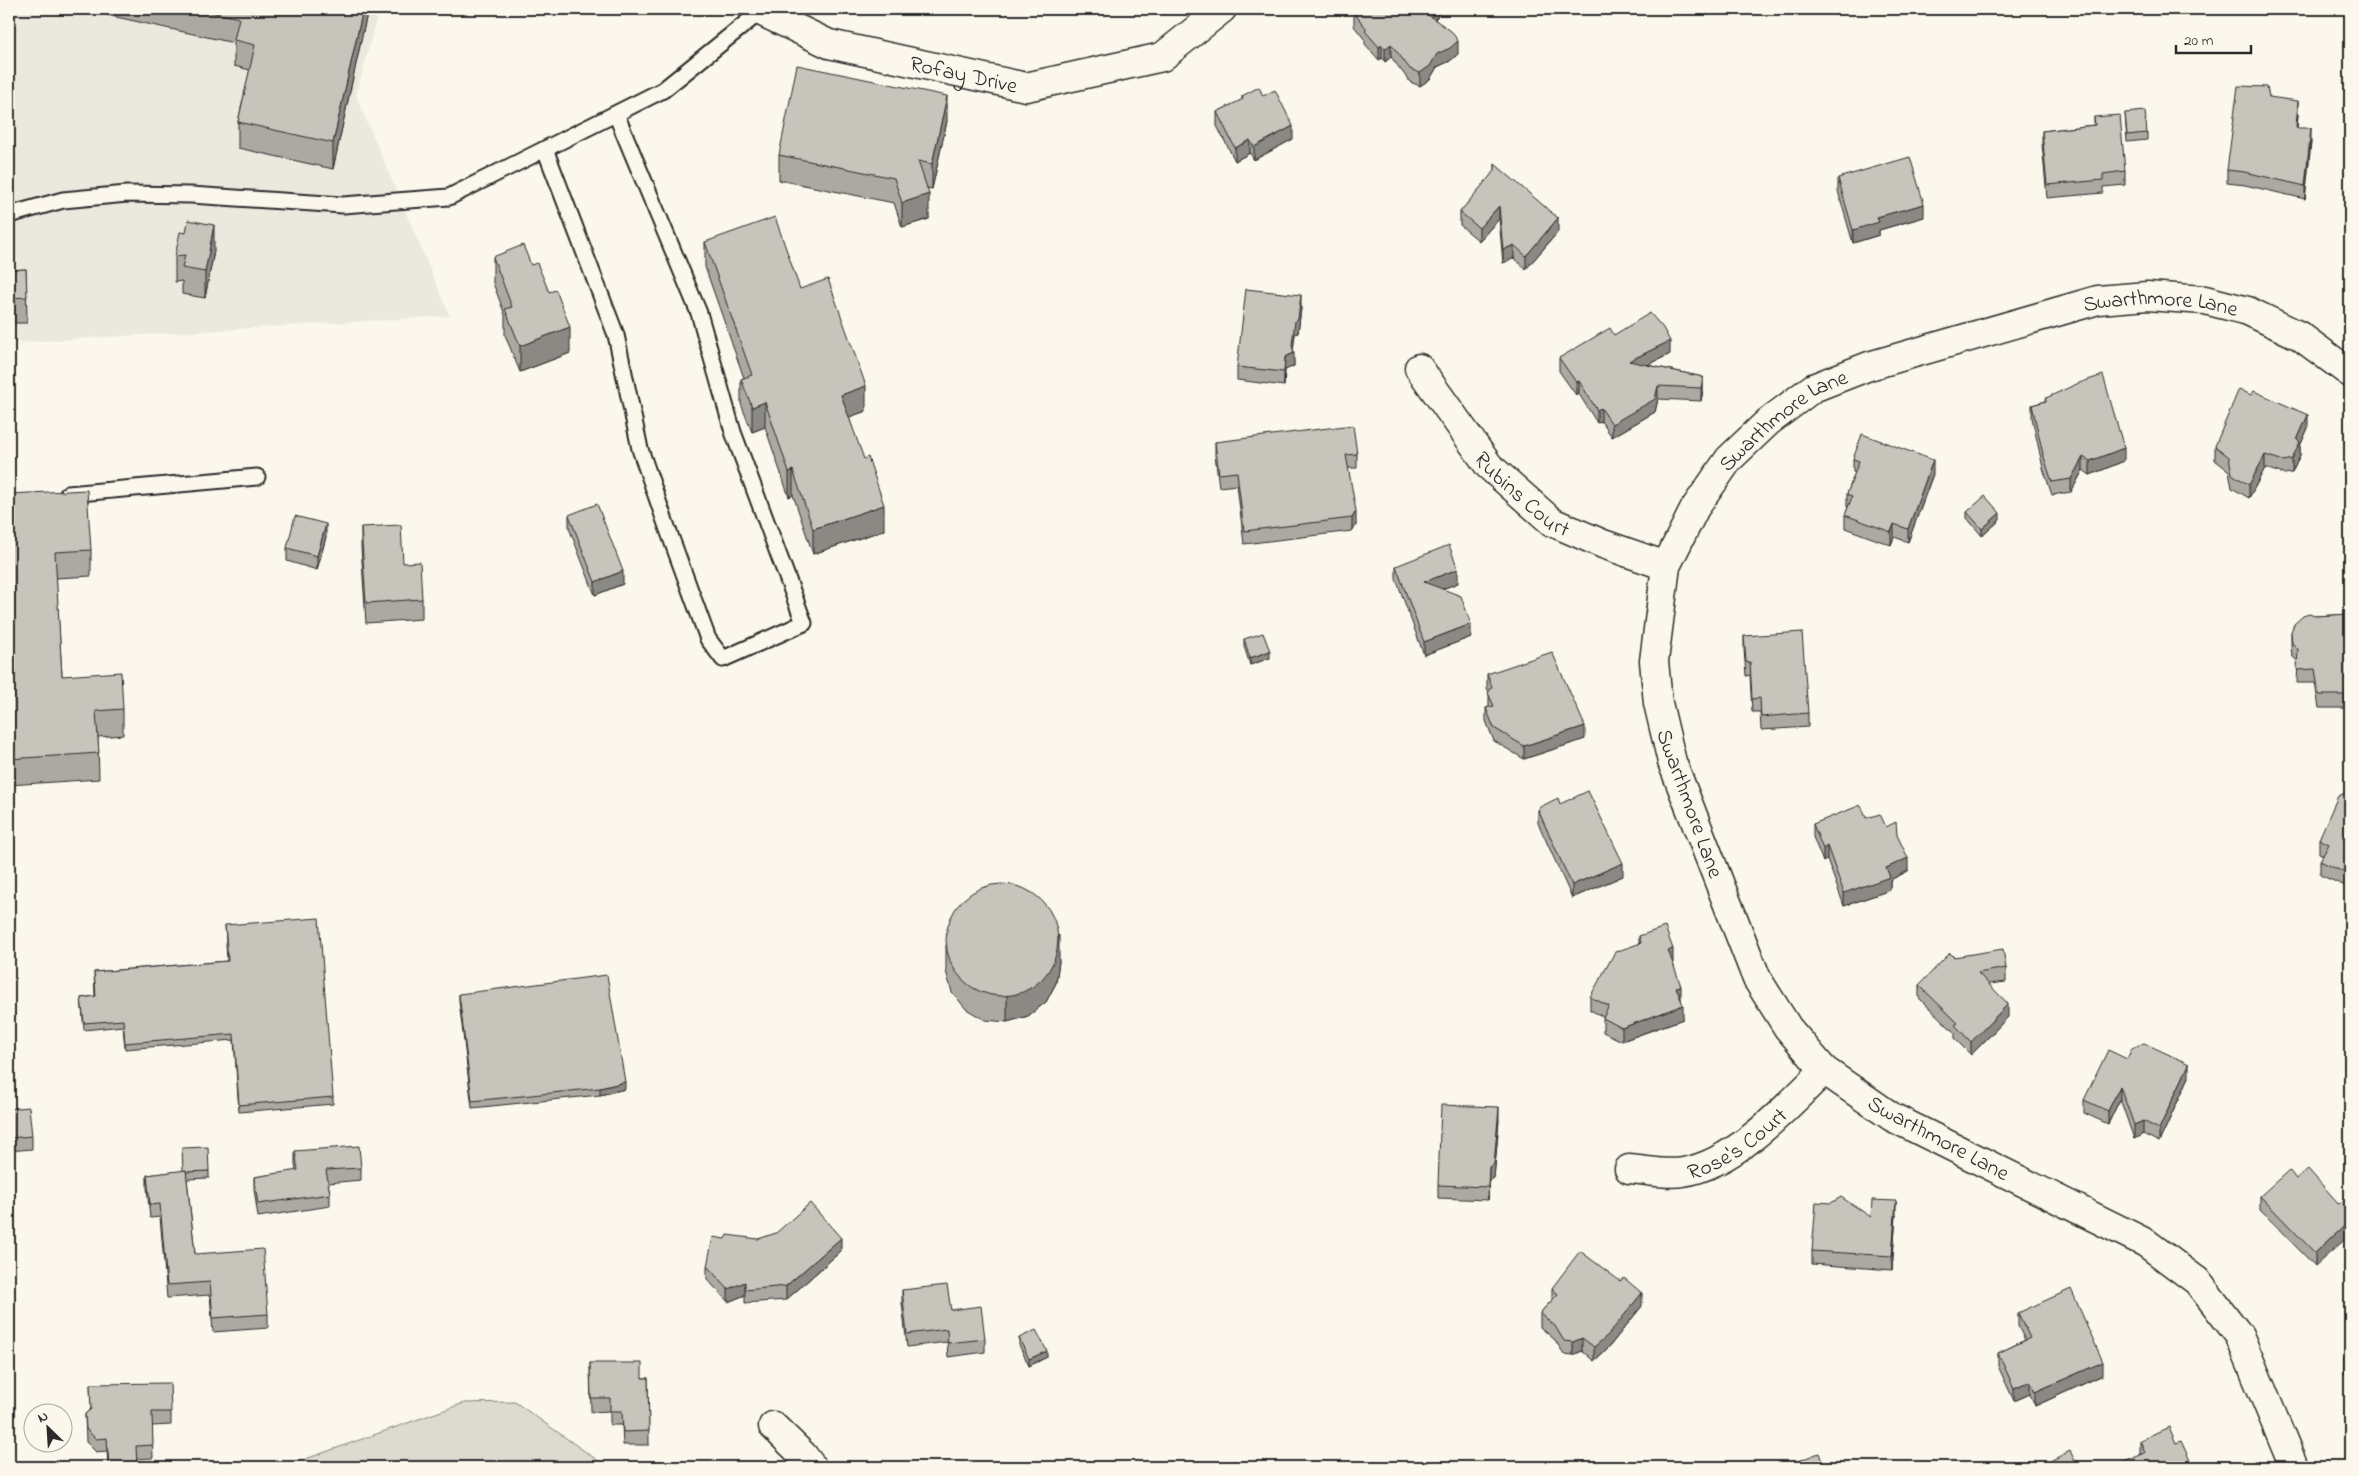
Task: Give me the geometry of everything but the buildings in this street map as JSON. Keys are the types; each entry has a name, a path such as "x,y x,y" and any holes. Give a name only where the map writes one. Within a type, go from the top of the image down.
{"street":[{"name":"Rofay Drive","path":"758,10 829,44 1026,87 1162,57 1222,9"},
{"name":"Swarthmore Lane","path":"2294,1467 2240,1335 2197,1281 2146,1244 1892,1117 1824,1070 1788,1028 1758,979 1672,762 1658,703 1654,661 1666,566 1696,508 1729,459 1768,422 1813,388 1869,366 2098,300 2147,296 2205,300 2248,311 2300,336 2345,368"},
{"name":"Rubins Court","path":"1419,368 1489,466 1552,522 1603,544 1666,566"},
{"name":"Rose's Court","path":"1629,1169 1682,1173 1706,1167 1741,1145 1778,1115 1824,1070"},
{"path":"773,1426 803,1454 812,1467"}],"lane":[{"path":"9,215 62,200 127,194 191,195 343,205 449,197 663,90 758,10"},
{"path":"545,149 616,336 640,449 666,527 708,638 723,660 804,623 734,432 699,313 616,114"},
{"path":"48,495 257,477"}],"shaded area":[{"path":"9,9 379,9 356,96 450,316 9,343"},
{"path":"515,1402 607,1467 283,1467 464,1403"}]}
